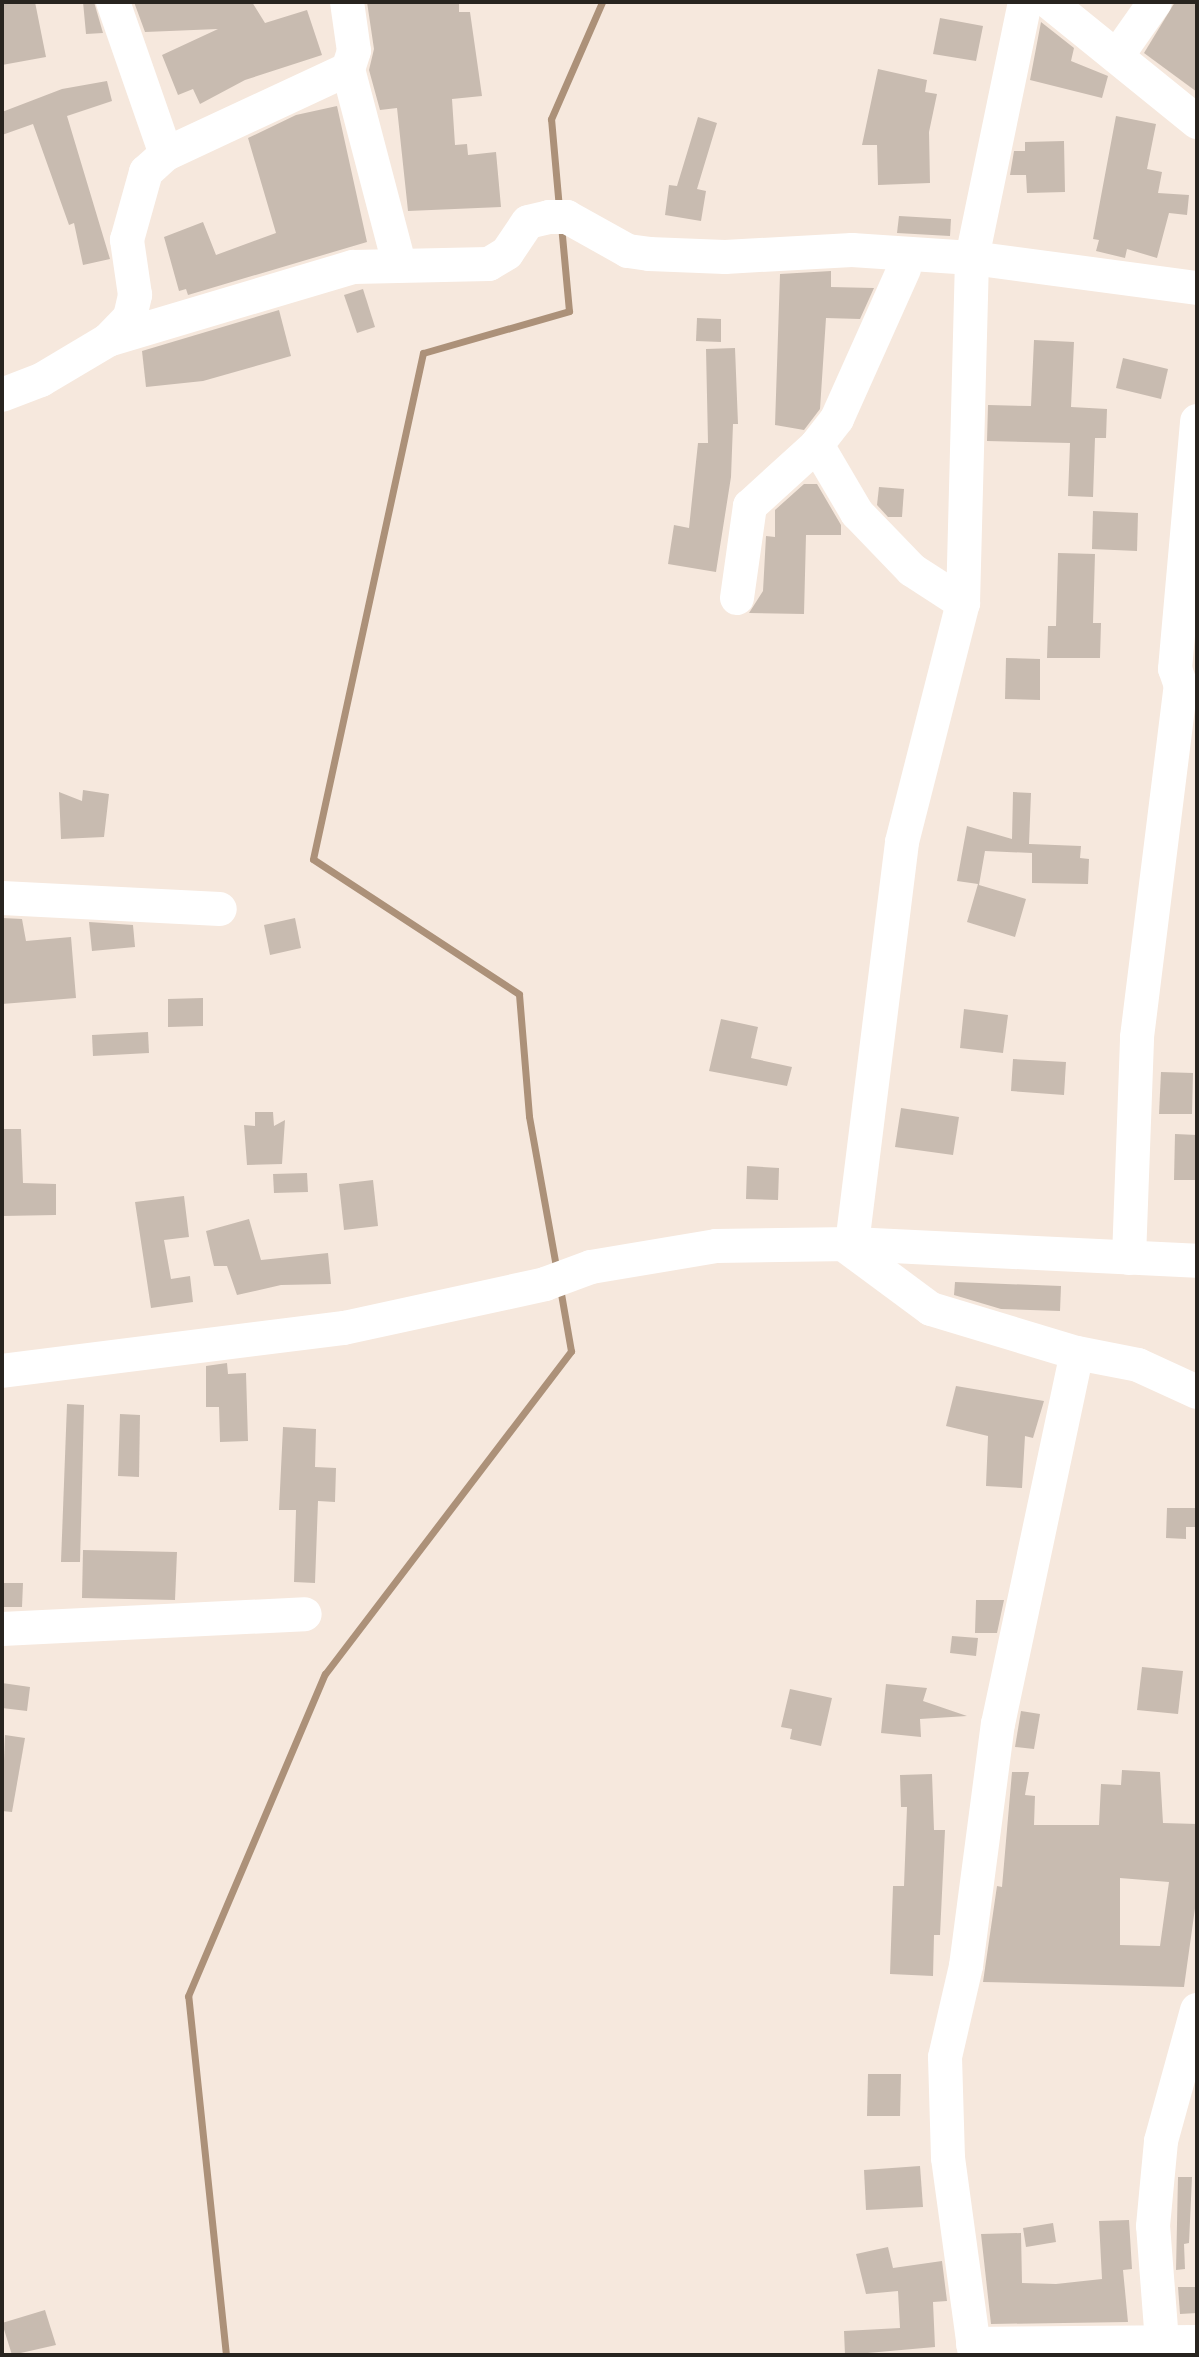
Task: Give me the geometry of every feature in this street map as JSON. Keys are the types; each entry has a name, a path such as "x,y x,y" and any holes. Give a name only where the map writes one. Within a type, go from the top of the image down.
{"street":[{"path":"113,2 166,154"},
{"path":"347,2 354,51 348,69 399,263"},
{"path":"848,1244 902,842 963,603 972,258 1025,2"},
{"path":"1049,2 1197,122"},
{"path":"1117,56 1155,2"},
{"path":"108,340 130,317 135,295 127,240 137,190 146,172 166,154 348,69"},
{"path":"2,395 41,380 108,340 353,267 399,263 489,264 507,253 528,222 558,217 628,251 904,269"},
{"path":"725,257 852,250 972,258 1197,288"},
{"path":"782,252 904,269"},
{"path":"737,598 750,506 817,445 837,419 904,269"},
{"path":"1129,1258 1137,1037 1189,688 1175,669 1197,421"},
{"path":"817,445 857,513 912,570 963,603"},
{"path":"2,898 220,909"},
{"path":"848,1244 931,1309 1077,1353 1138,1365 1197,1392"},
{"path":"2,1371 344,1328 545,1284 591,1267 716,1246 848,1244 1197,1261"},
{"path":"1077,1353 998,1724 966,1966 945,2057 948,2158 974,2349 1161,2348 1197,2342"},
{"path":"2,1629 305,1614"},
{"path":"1161,2348 1153,2226 1161,2141 1184,2097 1197,2010"}],"building":[{"path":"2,2 35,2 46,57 2,65"},
{"path":"83,2 94,2 103,33 86,34"},
{"path":"134,2 252,2 265,23 307,10 322,55 245,80 200,104 193,89 178,95 162,55 218,29 145,32"},
{"path":"367,2 459,2 459,12 470,12 482,96 452,99 455,145 467,144 468,155 496,152 501,207 408,211 397,108 380,110 369,70 374,49"},
{"path":"1175,2 1197,2 1197,92 1144,53"},
{"path":"940,18 983,26 976,61 933,54"},
{"path":"1041,22 1074,48 1071,61 1108,76 1102,98 1030,80"},
{"path":"878,69 927,80 925,92 937,94 929,132 930,183 878,185 877,145 862,145"},
{"path":"107,81 112,101 67,116 110,259 83,265 74,223 69,225 33,124 2,135 2,112 62,89"},
{"path":"337,106 367,242 188,295 186,289 179,291 164,237 203,222 216,255 276,233 248,138 296,115"},
{"path":"1116,116 1156,124 1147,169 1162,172 1158,193 1189,195 1187,215 1169,213 1157,258 1127,249 1125,258 1096,251 1099,240 1093,239"},
{"path":"698,117 717,123 697,189 706,191 701,221 665,215 669,185 677,186"},
{"path":"1064,141 1065,192 1027,193 1026,175 1010,175 1014,151 1025,151 1025,142"},
{"path":"899,216 951,219 950,236 897,233"},
{"path":"831,271 831,287 874,288 860,319 826,318 820,409 804,430 775,425 780,274"},
{"path":"363,289 375,327 357,333 344,295"},
{"path":"279,310 291,356 203,381 146,387 142,351"},
{"path":"697,318 721,319 721,342 696,341"},
{"path":"1034,340 1074,342 1071,407 1107,409 1106,438 1095,438 1093,497 1068,496 1070,443 987,441 988,405 1031,406"},
{"path":"735,348 738,424 733,424 731,477 716,572 668,564 674,525 689,528 698,443 708,443 706,349"},
{"path":"1123,358 1168,369 1161,399 1116,388"},
{"path":"804,484 817,484 841,525 841,535 806,535 804,614 749,613 763,591 766,536 775,537 775,510"},
{"path":"879,487 904,489 902,517 888,517 877,505"},
{"path":"1093,511 1138,513 1137,551 1092,549"},
{"path":"1058,553 1095,554 1093,623 1101,623 1100,658 1047,658 1048,626 1056,626"},
{"path":"1006,658 1040,659 1040,700 1005,699"},
{"path":"83,790 109,794 104,837 61,839 59,792 82,801"},
{"path":"1013,792 1031,793 1029,844 1081,846 1080,858 1089,859 1088,884 1032,883 1032,853 985,851 979,885 1026,899 1015,937 967,922 978,884 957,881 967,826 1012,839"},
{"path":"2,918 22,919 26,941 71,937 76,998 2,1004"},
{"path":"295,918 301,948 270,955 264,925"},
{"path":"89,922 133,925 135,947 92,951"},
{"path":"203,998 203,1026 168,1027 168,999"},
{"path":"964,1009 1008,1015 1003,1053 960,1048"},
{"path":"721,1019 758,1027 751,1058 792,1067 787,1086 709,1071"},
{"path":"148,1032 149,1053 93,1056 92,1035"},
{"path":"1013,1059 1066,1062 1064,1095 1011,1091"},
{"path":"1161,1072 1193,1073 1192,1114 1159,1114"},
{"path":"901,1108 959,1117 953,1155 895,1147"},
{"path":"255,1112 273,1112 274,1126 285,1120 282,1164 247,1165 244,1125 255,1126"},
{"path":"2,1129 21,1129 23,1183 56,1184 56,1215 2,1216"},
{"path":"1175,1134 1197,1135 1197,1180 1174,1180"},
{"path":"747,1166 779,1168 778,1200 746,1199"},
{"path":"307,1173 308,1192 274,1193 273,1174"},
{"path":"373,1180 378,1226 344,1230 339,1184"},
{"path":"184,1196 189,1237 164,1240 171,1279 190,1276 193,1302 151,1308 135,1202"},
{"path":"249,1219 261,1260 328,1253 331,1284 281,1285 237,1295 227,1266 214,1266 206,1231"},
{"path":"955,1282 1061,1286 1060,1311 1001,1309 954,1295"},
{"path":"227,1363 228,1374 246,1373 248,1441 220,1442 219,1407 206,1407 206,1366"},
{"path":"956,1386 1044,1401 1033,1438 1025,1436 1022,1488 986,1486 988,1436 946,1426"},
{"path":"67,1404 84,1405 80,1562 61,1562"},
{"path":"120,1414 140,1415 139,1477 118,1476"},
{"path":"283,1427 316,1429 315,1467 336,1468 335,1502 318,1501 315,1583 294,1582 296,1510 279,1510"},
{"path":"1167,1508 1197,1508 1197,1527 1186,1527 1186,1539 1166,1538"},
{"path":"83,1550 177,1552 175,1600 82,1598"},
{"path":"2,1583 23,1583 22,1607 2,1607"},
{"path":"976,1600 1004,1600 997,1633 975,1633"},
{"path":"952,1636 978,1638 976,1656 950,1653"},
{"path":"1142,1667 1183,1671 1178,1714 1137,1710"},
{"path":"2,1683 30,1687 27,1711 2,1708"},
{"path":"886,1684 927,1688 923,1701 967,1716 920,1719 921,1737 881,1733"},
{"path":"790,1689 832,1698 821,1746 790,1739 792,1729 781,1727"},
{"path":"1021,1711 1040,1714 1034,1749 1015,1747"},
{"path":"5,1735 25,1738 12,1812 2,1811"},
{"path":"1122,1770 1160,1772 1163,1823 1197,1824 1197,1894 1184,1987 983,1982 997,1886 1002,1887 1012,1772 1029,1772 1025,1795 1035,1796 1034,1825 1099,1825 1101,1784 1121,1785","holes":["1120,1878 1169,1882 1160,1946 1120,1945"]},
{"path":"932,1774 934,1830 945,1830 940,1935 934,1935 933,1976 890,1974 893,1886 904,1886 907,1807 901,1807 900,1775"},
{"path":"868,2074 901,2074 900,2116 867,2116"},
{"path":"920,2166 923,2207 866,2210 864,2170"},
{"path":"1178,2177 1192,2177 1189,2243 1184,2244 1185,2269 1176,2270"},
{"path":"1129,2220 1132,2269 1123,2270 1128,2322 991,2324 981,2234 1021,2233 1022,2283 1056,2284 1102,2279 1099,2221"},
{"path":"1053,2223 1056,2242 1026,2247 1023,2228"},
{"path":"888,2247 893,2268 942,2261 947,2301 933,2302 935,2347 845,2355 844,2331 900,2328 898,2291 866,2294 856,2254"},
{"path":"1178,2287 1197,2287 1197,2313 1180,2314"},
{"path":"45,2310 56,2345 12,2355 2,2323"}],"waterway":[{"path":"559,208 551,119 602,2"},
{"path":"557,1272 529,1116 519,994 313,859 423,353 569,311 561,224"},
{"path":"226,2355 188,1996 325,1674 571,1351 560,1288"}]}
